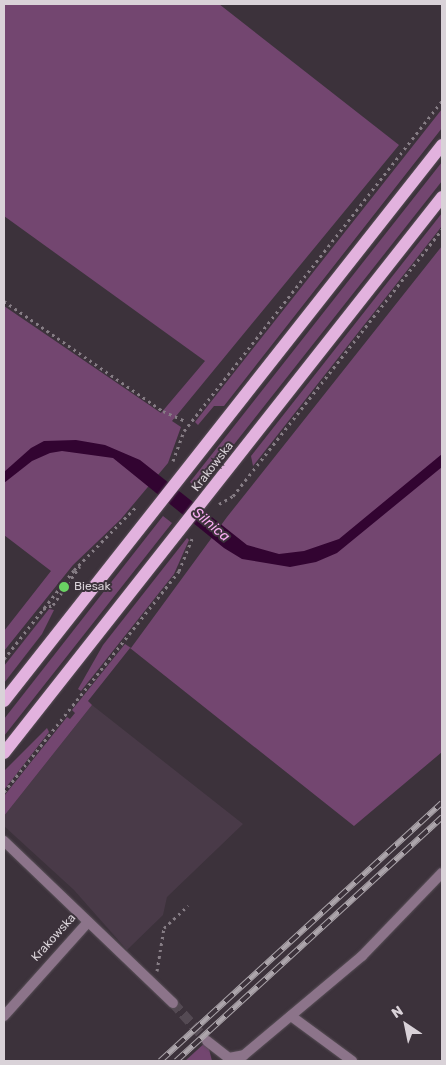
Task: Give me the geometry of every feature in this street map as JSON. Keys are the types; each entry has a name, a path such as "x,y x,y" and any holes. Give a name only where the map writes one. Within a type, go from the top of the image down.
{"main road":[{"name":"Krakowska","path":"4,701 442,146"},
{"name":"Krakowska","path":"4,753 442,197"}],"street":[{"name":"Krakowska","path":"4,841 88,922 4,1016"},
{"path":"207,1041 222,1054 239,1058 291,1016 398,922 442,874"},
{"path":"88,922 173,1003"},
{"path":"291,1016 352,1061"}],"path":[{"path":"170,466 188,425 442,101"},
{"path":"219,504 233,496 442,229"},
{"path":"4,301 162,411 185,421"},
{"path":"4,659 43,610 53,605 78,573 81,564 142,500"},
{"path":"4,792 178,571 192,539"},
{"path":"152,983 161,957 164,928 188,906"}],"shaded area":[{"path":"4,4 219,4 399,145 172,421 181,427 168,463 121,519 73,565 4,651 4,631 51,571 4,535 4,306 161,413 205,361 4,216"},
{"path":"442,109 442,128 224,406 214,406 198,425 195,422"},
{"path":"442,162 442,181 198,490 190,482"},
{"path":"442,213 442,226 253,466 251,456"},
{"path":"442,246 442,752 354,826 130,648 88,701 92,705 4,816 4,796 67,717 70,719 75,713 72,710 125,644 131,648 227,517"},
{"path":"163,516 172,523 4,736 4,719"},
{"path":"187,538 189,540 174,574 81,691 78,689 103,645"},
{"path":"49,609 54,610 42,634 4,683 4,666"},
{"path":"92,705 243,824 167,897 163,915 127,950 74,890 4,826 4,816"},
{"path":"47,728 49,732 4,790 4,771"},
{"path":"207,1041 212,1061 185,1061"}],"water":[{"name":"Silnica","path":"76,440 105,445 140,460 247,545 279,554 304,551 339,539 442,454 442,467 337,553 316,562 290,567 242,559 224,548 113,458 62,451 50,453 32,461 4,483 4,472 31,448 44,441"}],"tunnel":[{"path":"173,1003 207,1041"}],"railway":[{"path":"160,1061 442,803"},
{"path":"176,1061 442,817"}],"place":[{"name":"Biesak","path":"64,587"}]}
